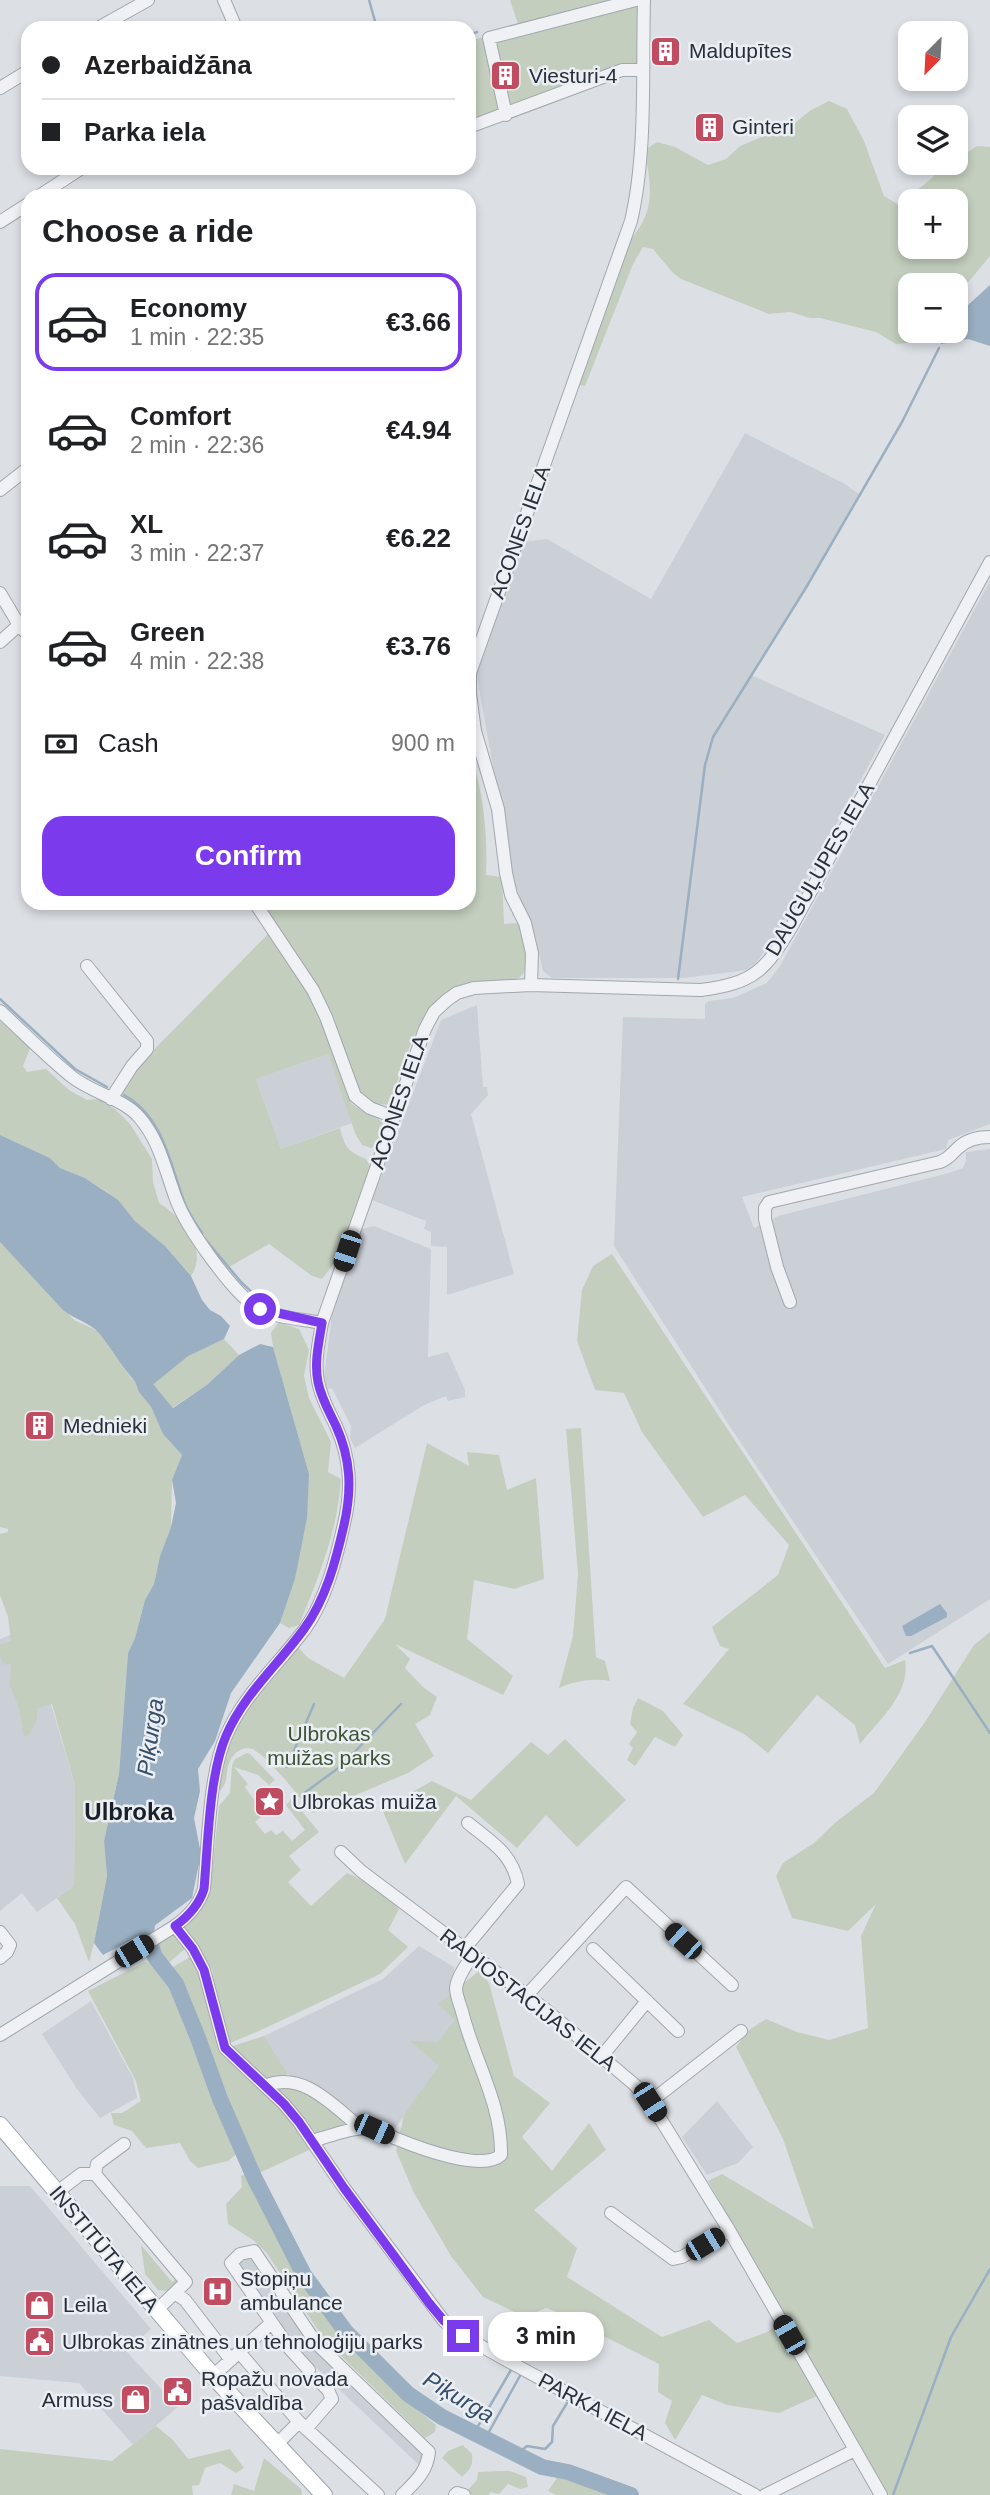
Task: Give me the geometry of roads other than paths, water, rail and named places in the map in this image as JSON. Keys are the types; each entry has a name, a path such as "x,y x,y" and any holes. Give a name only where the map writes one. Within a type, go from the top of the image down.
{"main road":[{"name":"INSTITŪTA IELA","path":"0,2125 213,2376 324,2495"}],"street":[{"path":"110,21 148,0"},
{"path":"224,0 233,21"},
{"path":"506,114 489,38 636,0"},
{"name":"ACONES IELA","path":"476,657 631,221 637,197 643,0"},
{"path":"476,125 622,70 642,70"},
{"path":"0,88 21,75"},
{"path":"50,189 72,175"},
{"path":"0,222 21,208"},
{"path":"0,490 21,474"},
{"name":"DAUGUĻUPES IELA","path":"531,985 701,990 723,988 745,981 762,969 792,926 990,562"},
{"path":"0,593 21,627"},
{"path":"0,642 21,631"},
{"name":"ACONES IELA","path":"0,2035 175,1926 188,1916 200,1901 204,1889 216,1772 225,1739 244,1702 313,1615 322,1597 349,1502 349,1467 346,1451 318,1382 322,1323 425,1029 434,1012 457,993 474,988 531,985 532,953 525,923 511,895 498,809 476,734"},
{"path":"260,910 313,990 326,1017 355,1096 370,1108 394,1117"},
{"path":"87,966 148,1041 147,1049 111,1098"},
{"path":"0,1011 71,1076 137,1113 151,1132 189,1228 205,1251 248,1300 260,1309 322,1323"},
{"path":"790,1302 777,1267 765,1219 765,1208 769,1202 940,1161 950,1158 957,1148 966,1142 990,1137"},
{"path":"313,2143 318,2139 361,2128 374,2129 431,2151 482,2162 495,2160 501,2155 495,2102 470,2045 456,1989 469,1951 518,1884 516,1872 505,1853 468,1823"},
{"name":"RADIOSTACIJAS IELA","path":"341,1852 361,1871 527,1995 602,2056 650,2102 729,2230 881,2495"},
{"path":"527,1995 626,1887 732,1985"},
{"name":"PARKA IELA","path":"175,1926 193,1949 204,1970 225,2048 299,2122 429,2303 453,2329 755,2495"},
{"path":"0,1932 10,1945 0,1958"},
{"path":"593,1949 678,2031"},
{"path":"602,2056 647,2001"},
{"path":"650,2102 741,2031"},
{"path":"265,2086 283,2080 304,2085 361,2128"},
{"path":"94,2174 97,2164 124,2144"},
{"path":"56,2193 81,2174 94,2174 186,2282 157,2310"},
{"path":"611,2213 673,2259 682,2257 729,2230"},
{"path":"309,2370 271,2323 231,2263 240,2253 254,2251 316,2343 429,2452 428,2464 422,2474 402,2495"},
{"path":"176,2294 185,2300 303,2426 378,2495"},
{"path":"213,2376 271,2323"},
{"path":"277,2444 303,2426 332,2399 328,2390 318,2380"},
{"path":"765,2495 855,2450"},
{"path":"455,2495 464,2495"}],"water":[{"path":"990,285 990,346 968,339 968,305"},
{"path":"0,1135 50,1158 60,1168 85,1178 118,1200 135,1221 165,1246 191,1276 202,1300 210,1310 221,1316 230,1326 224,1339 188,1356 149,1388 143,1389 96,1330 63,1310 0,1242"},
{"path":"260,1344 273,1347 309,1474 307,1518 295,1579 280,1623 231,1693 215,1741 198,1769 200,1791 194,1818 201,1854 192,1898 146,1932 103,1955 94,1943 107,1876 104,1841 119,1774 128,1653 145,1600 154,1584 160,1556 171,1527 176,1503 172,1480 182,1455 163,1434 150,1404 158,1397 169,1411 208,1384 239,1355"},
{"path":"940,1604 947,1617 911,1636 906,1636 902,1626"}],"waterway":[{"path":"369,0 375,21"},
{"path":"678,979 705,765 713,737 807,586 902,422 939,348"},
{"path":"0,999 75,1069 107,1087"},
{"path":"124,1095 137,1104 157,1129 185,1204 202,1233"},
{"path":"205,1239 259,1299"},
{"name":"Piķurga","path":"140,1371 146,1388 169,1416"},
{"path":"910,1653 932,1646 990,1733"},
{"path":"287,1767 314,1704"},
{"path":"303,1794 341,1766 401,1704"},
{"name":"Piķurga","path":"149,1911 146,1932 155,1957 176,1984 220,2099 254,2177 304,2275 346,2332 408,2394 442,2417 542,2467 568,2472 631,2495"},
{"path":"893,2495 951,2337 990,2269"},
{"path":"474,2433 511,2370"},
{"path":"485,2439 521,2374"},
{"path":"516,2455 527,2446 545,2449 552,2442 553,2426 567,2403"}],"place":[{"name":"Maldupītes","path":"666,51"},
{"name":"Viesturi-4","path":"506,76"},
{"name":"Ginteri","path":"709,127"},
{"name":"Mednieki","path":"40,1426"},
{"name":"Ulbrokas muiža","path":"269,1802"},
{"name":"Stopiņu ambulance","path":"217,2291"},
{"name":"Leila","path":"40,2305"},
{"name":"Ulbrokas zinātnes un tehnoloģiju parks","path":"39,2342"},
{"name":"Ropažu novada pašvaldība","path":"178,2391"},
{"name":"Armuss","path":"136,2400"}],"district":[{"name":"Ulbroka","path":"129,1812"}],"park label":[{"name":"Ulbrokas muižas parks","path":"329,1746"}]}
